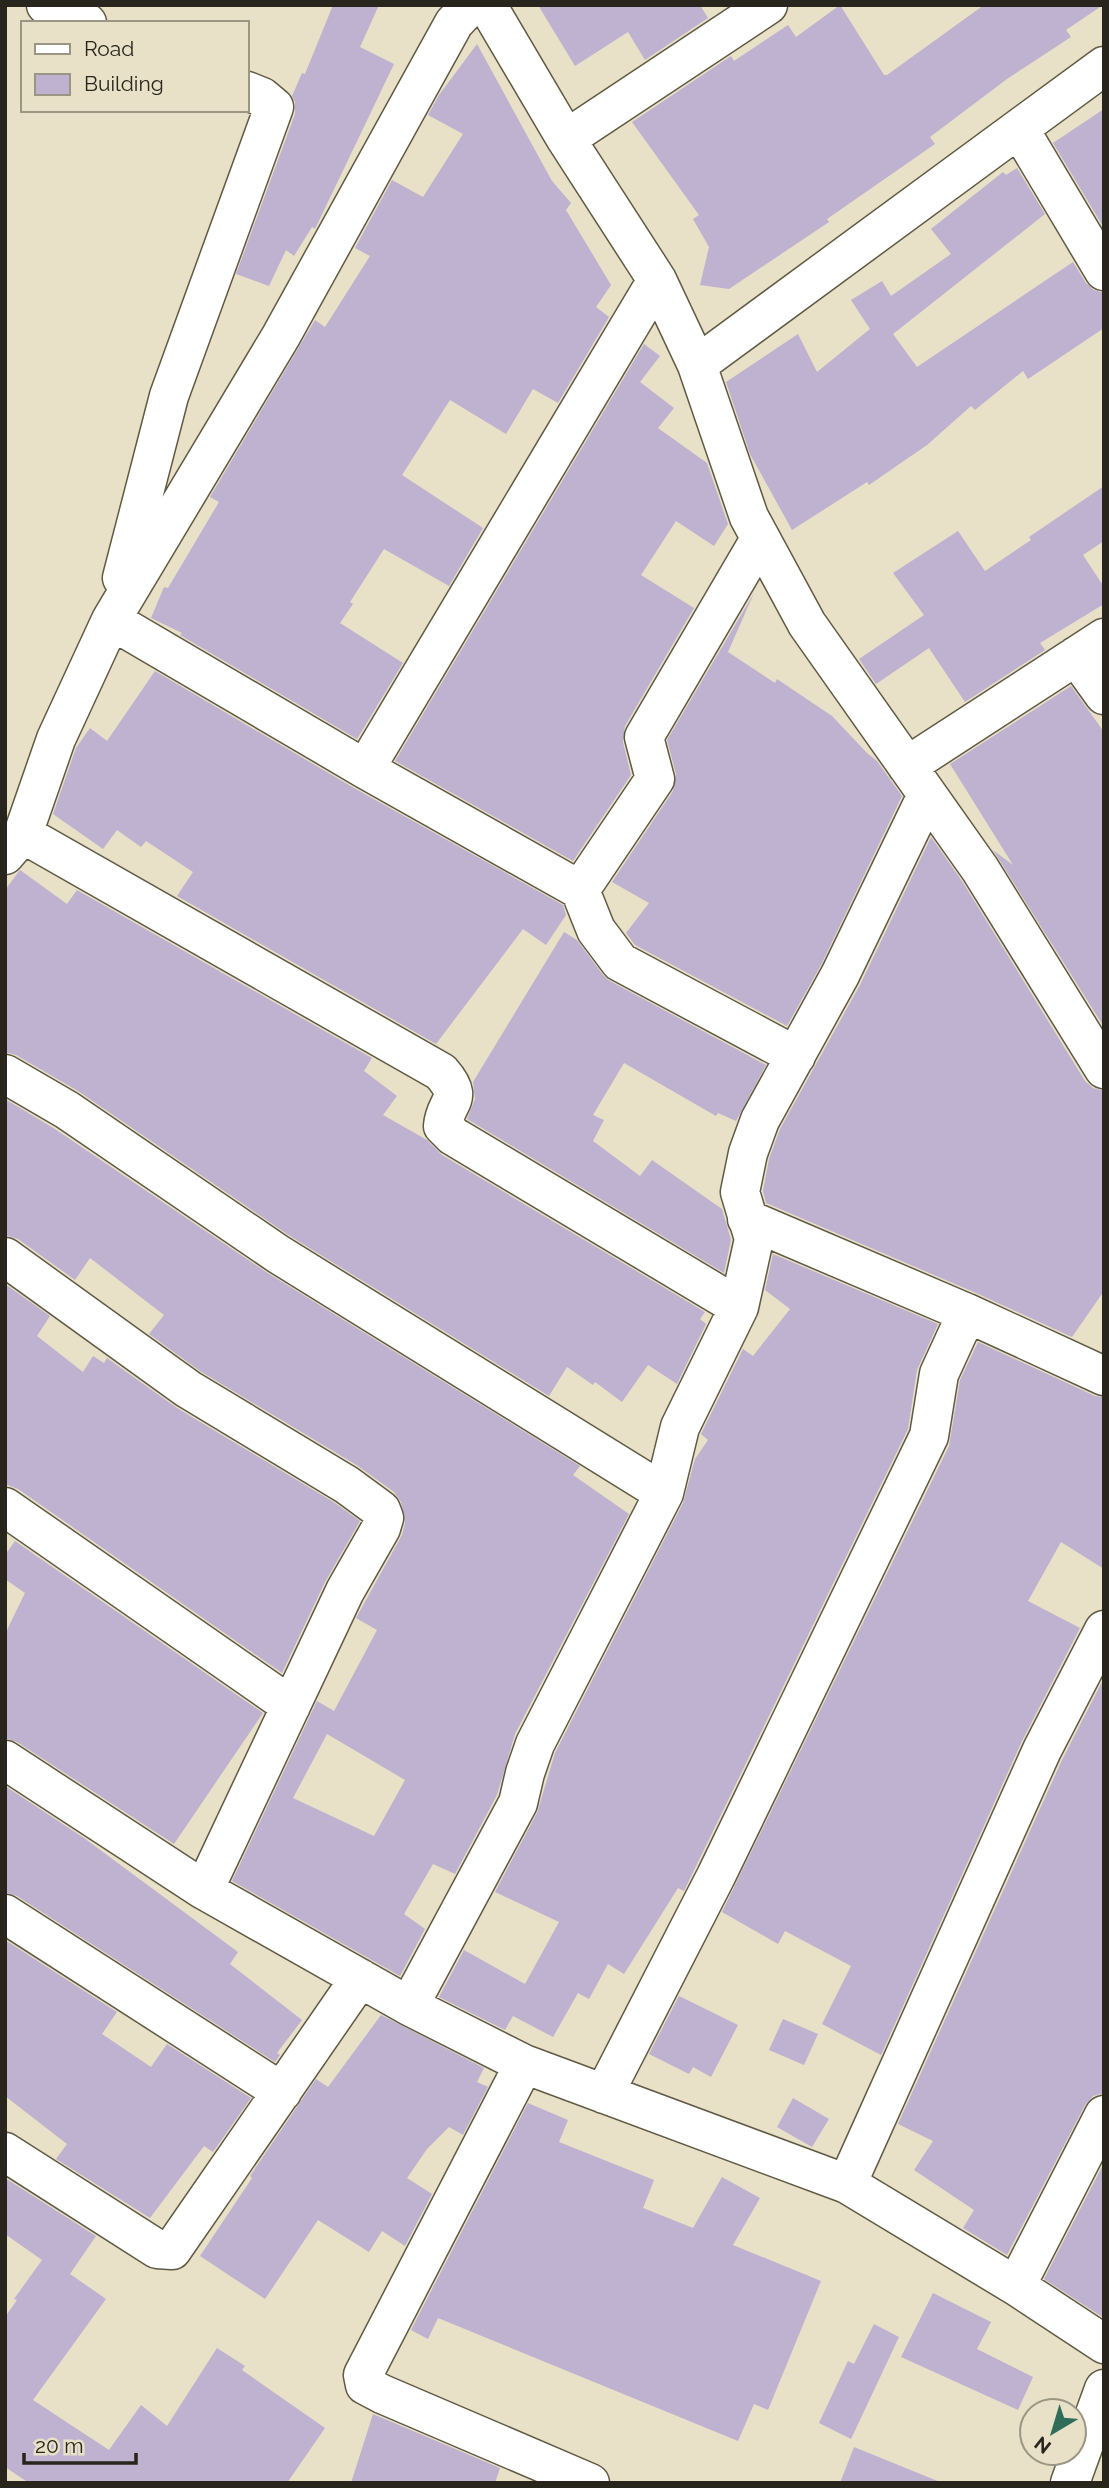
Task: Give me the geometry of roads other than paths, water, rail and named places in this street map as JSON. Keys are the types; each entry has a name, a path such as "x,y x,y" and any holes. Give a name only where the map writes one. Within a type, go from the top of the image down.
{"street":[{"path":"47,5 83,21"},
{"path":"471,5 454,23 281,336 111,621 56,739 14,845 441,1072 450,1082 454,1096 452,1105 443,1117 443,1126 453,1136 739,1307"},
{"path":"487,5 566,139 657,280 698,365 749,517 807,624 980,869 1104,1069"},
{"path":"566,139 768,5"},
{"path":"698,365 1104,66"},
{"path":"111,621 169,396 274,107 262,97 248,91"},
{"path":"1020,130 1104,271"},
{"path":"365,769 657,280"},
{"path":"580,890 654,779 643,737 760,539"},
{"path":"111,621 580,890 596,930 620,961 796,1056"},
{"path":"409,2006 518,1803 535,1744 664,1493 680,1427 739,1307 754,1239 740,1192 748,1153 760,1121 840,975 917,780 1090,647 1104,695"},
{"path":"5,1074 67,1110 278,1254 664,1493"},
{"path":"747,1219 967,1313 1104,1377"},
{"path":"5,1257 188,1389 347,1485 381,1510 384,1518 345,1591 204,1890"},
{"path":"604,2094 716,1876 929,1436 939,1374 967,1313"},
{"path":"5,1507 290,1706"},
{"path":"848,2184 1042,1750 1104,1630"},
{"path":"5,1760 204,1890 409,2006 524,2064 848,2184 1016,2286 1104,2344"},
{"path":"5,1914 282,2092"},
{"path":"5,2152 157,2249 172,2250 360,1978"},
{"path":"524,2064 363,2375 365,2385 382,2394 590,2483"},
{"path":"1016,2286 1104,2115"},
{"path":"1070,2483 1104,2389"}]}
